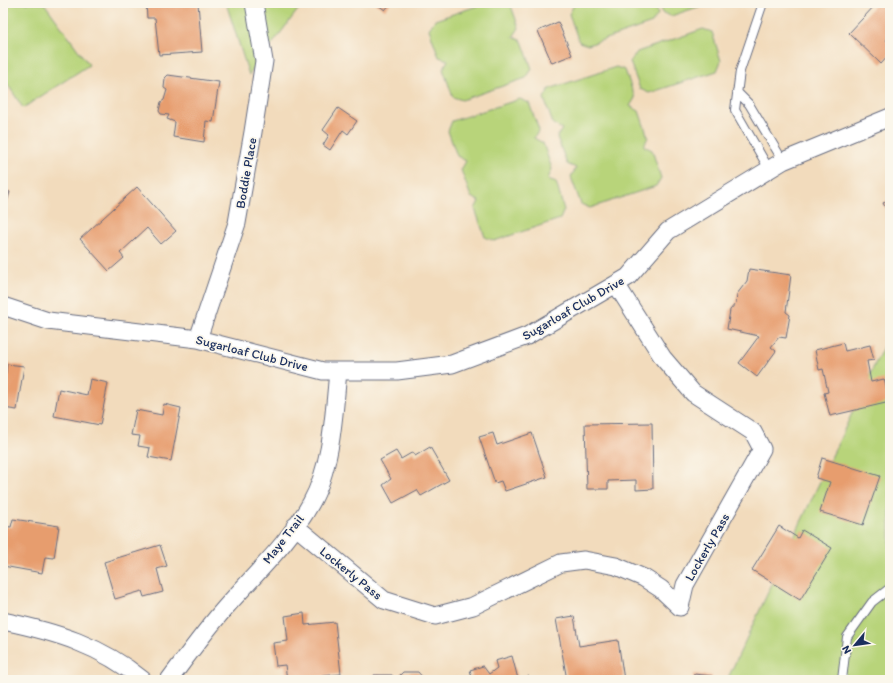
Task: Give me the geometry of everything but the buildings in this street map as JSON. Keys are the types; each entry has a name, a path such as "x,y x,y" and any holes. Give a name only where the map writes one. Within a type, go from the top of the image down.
{"street":[{"name":"Boddie Place","path":"198,339 237,223 253,132 264,61 254,3"},
{"name":"Sugarloaf Club Drive","path":"3,306 48,321 198,339 323,371 397,371 452,364 527,336 628,277 668,231 776,165 890,117"},
{"name":"Lockerly Pass","path":"295,526 384,600 436,616 473,606 561,563 584,560 616,566 644,578 662,589 680,607 685,585 762,449 753,432 694,394 663,358 616,284"},
{"name":"Maye Trail","path":"169,680 223,610 282,545 311,503 324,467 332,434 338,371"},
{"path":"3,621 79,641 128,668 143,680"}],"lane":[{"path":"763,3 740,72 735,110 776,165"},
{"path":"737,92 749,104 776,165"},
{"path":"842,680 847,638 872,602 890,588"}],"green space":[{"path":"3,3 44,3 89,65 23,108 3,77"},
{"path":"226,3 303,3 249,75"},
{"path":"486,3 510,3 519,28 513,37 522,41 532,69 526,78 462,100 453,97 443,69 448,60 439,57 429,29 435,20"},
{"path":"570,3 654,3 658,14 652,23 588,45 579,42 569,14 574,5"},
{"path":"659,3 710,3 671,16 663,13"},
{"path":"703,29 712,32 721,61 717,71 649,93 640,89 630,62 637,52"},
{"path":"616,67 625,70 635,98 630,106 639,111 648,137 644,146 652,150 661,178 656,186 590,208 581,204 571,177 576,168 567,164 557,137 562,129 553,124 544,98 549,89"},
{"path":"520,99 529,103 539,130 534,138 543,143 552,169 548,179 556,182 564,210 560,219 494,241 485,237 475,209 479,201 471,197 461,170 466,161 457,156 448,131 452,121"},
{"path":"890,332 890,680 727,680"}]}
